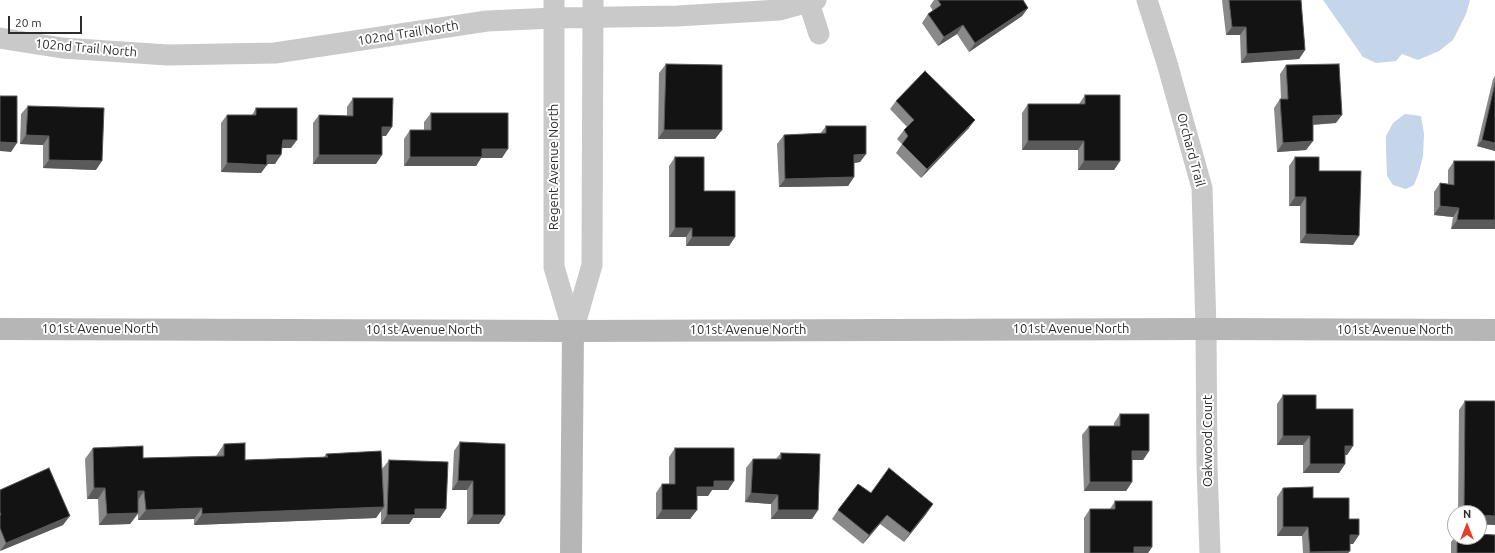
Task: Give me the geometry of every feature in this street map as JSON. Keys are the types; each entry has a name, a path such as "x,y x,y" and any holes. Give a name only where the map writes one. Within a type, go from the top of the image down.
{"street":[{"name":"Orchard Trail","path":"1147,0 1167,63 1202,188 1206,329"},
{"name":"102nd Trail North","path":"0,38 62,48 168,55 275,53 487,21 554,9 593,9 677,16 779,10 812,1"},
{"path":"812,1 820,34"},
{"name":"Regent Avenue North","path":"554,9 554,267 573,331"},
{"name":"Regent Avenue North","path":"571,553 573,331 592,265 593,9"},
{"name":"101st Avenue North","path":"0,329 573,331 1206,329 1495,330"},
{"name":"Oakwood Court","path":"1206,329 1207,466 1210,553"}],"water":[{"path":"1323,0 1470,0 1466,14 1453,40 1439,51 1418,60 1402,54 1396,61 1376,63 1363,57"},
{"path":"1405,114 1421,116 1424,134 1423,156 1419,172 1414,185 1406,189 1393,185 1387,176 1386,149 1386,136 1393,123"}],"building":[{"path":"938,0 1023,0 1028,8 975,43 963,25 944,37 928,14 941,5"},
{"path":"1229,0 1301,0 1305,50 1247,54 1246,27 1232,27"},
{"path":"666,64 722,65 722,130 664,130"},
{"path":"1339,64 1342,115 1313,116 1313,141 1283,143 1280,99 1288,99 1286,65"},
{"path":"925,71 975,120 927,169 902,144 908,136 904,130 914,120 896,101"},
{"path":"1495,83 1495,143 1482,140"},
{"path":"1085,95 1120,95 1120,161 1084,161 1084,141 1028,141 1028,104 1085,104"},
{"path":"0,96 17,96 17,143 0,142"},
{"path":"353,98 393,98 392,127 382,127 382,155 319,155 319,115 353,116"},
{"path":"28,106 104,108 102,161 49,160 49,136 26,135"},
{"path":"256,108 297,108 297,140 283,140 281,155 267,155 267,165 227,163 227,115 256,115"},
{"path":"431,113 508,113 508,149 482,149 482,157 410,157 410,130 431,130"},
{"path":"826,126 866,126 866,154 854,155 854,177 785,179 784,135 826,133"},
{"path":"675,157 704,157 704,191 735,191 735,237 692,237 692,228 675,228"},
{"path":"1295,157 1319,157 1319,171 1361,171 1359,236 1306,234 1306,197 1295,197"},
{"path":"1454,161 1495,161 1495,220 1457,220 1459,208 1440,206 1440,183 1454,185"},
{"path":"1283,395 1316,395 1316,409 1353,409 1353,446 1345,446 1345,464 1310,464 1310,436 1283,436"},
{"path":"1465,401 1495,401 1495,516 1487,516 1487,505 1464,505"},
{"path":"1120,414 1149,414 1149,451 1132,451 1132,482 1090,482 1089,426 1120,426"},
{"path":"460,442 505,444 505,515 473,515 473,481 458,481"},
{"path":"245,443 245,460 328,457 326,454 381,451 384,507 202,514 202,508 146,510 144,491 138,491 138,513 107,514 105,488 94,488 93,448 143,446 143,458 224,456 224,444"},
{"path":"675,448 734,448 734,481 714,481 714,487 697,487 697,510 662,510 662,484 675,484"},
{"path":"781,453 820,454 818,510 778,510 778,495 751,493 753,459 781,459"},
{"path":"389,460 448,462 446,509 415,509 415,515 387,515"},
{"path":"49,468 70,516 6,543 0,528 0,490"},
{"path":"889,468 933,504 910,533 887,515 869,535 838,510 858,484 871,493"},
{"path":"1313,487 1313,498 1349,498 1349,519 1359,519 1359,535 1350,535 1350,551 1310,552 1308,527 1283,527 1283,488"},
{"path":"1115,501 1152,501 1152,547 1134,547 1134,553 1090,553 1090,509 1115,509"},
{"path":"1487,534 1495,535 1495,553 1457,553 1457,545 1487,545"}]}
